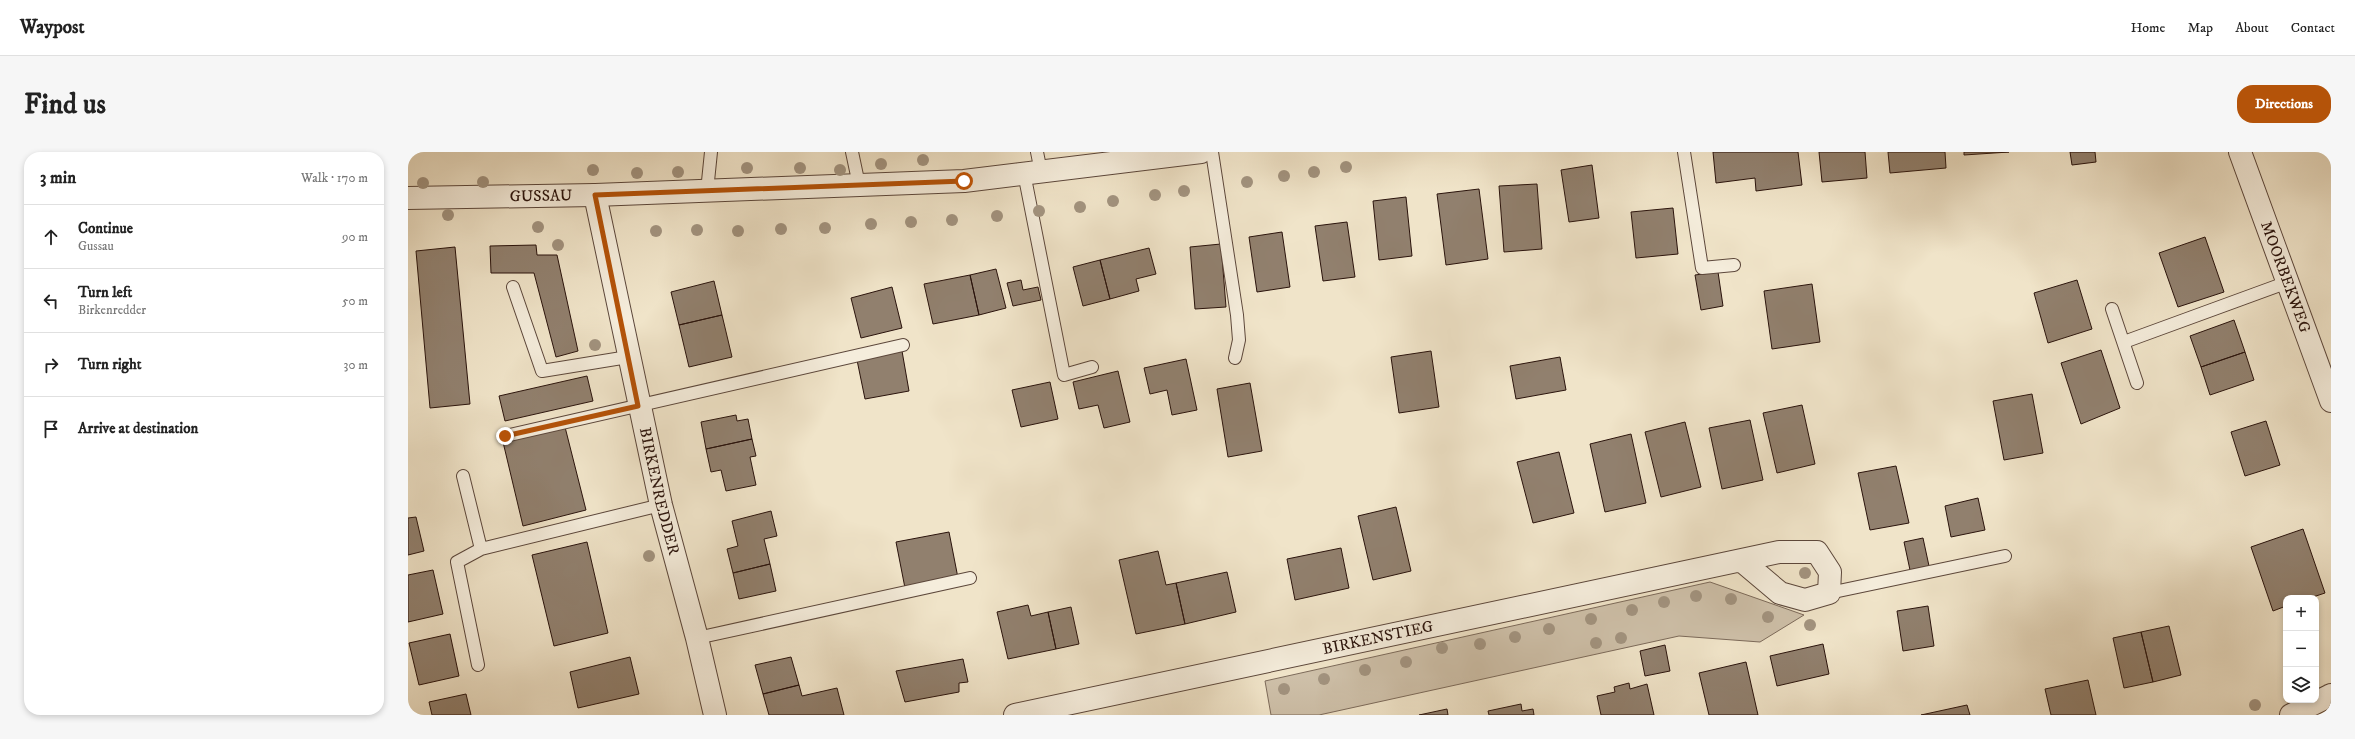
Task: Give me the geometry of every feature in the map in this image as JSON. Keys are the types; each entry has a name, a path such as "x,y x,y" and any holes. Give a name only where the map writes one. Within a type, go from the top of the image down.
{"street":[{"name":"GUSSAU","path":"408,198 595,195 964,181 1034,166 1138,156 1201,152"},
{"name":"MOORBEKWEG","path":"2240,152 2331,401"},
{"name":"BIRKENREDDER","path":"595,195 638,406 660,505 697,638 715,715"},
{"name":"BIRKENSTIEG","path":"1015,715 1742,562 1779,552 1817,552 1830,572 1830,593"},
{"path":"1742,562 1780,593 1805,600 1830,593"},
{"path":"2291,715 2331,694"}],"lane":[{"path":"707,191 711,152"},
{"path":"852,152 859,185"},
{"path":"1212,152 1240,340 1235,358"},
{"path":"1684,152 1702,268 1734,265"},
{"path":"1034,166 1064,375 1092,367"},
{"path":"2124,342 2288,282"},
{"path":"513,286 542,371 628,356"},
{"path":"2112,309 2137,383"},
{"path":"505,436 903,345"},
{"path":"463,476 481,548"},
{"path":"478,665 457,562 481,548 660,505"},
{"path":"1830,593 2006,556"},
{"path":"697,638 970,578"}],"shaded area":[{"path":"1710,582 1804,615 1760,642 1679,636 1319,715 1271,715 1265,681"}],"building":[{"path":"1713,152 1798,152 1802,185 1756,191 1755,178 1716,183"},
{"path":"1819,152 1865,152 1867,178 1822,182"},
{"path":"1888,152 1945,152 1946,168 1890,173"},
{"path":"1964,152 2009,152 1964,155"},
{"path":"2070,152 2095,152 2096,162 2072,165"},
{"path":"1592,165 1599,218 1569,222 1561,170"},
{"path":"1537,184 1542,249 1504,252 1499,186"},
{"path":"1479,189 1488,259 1446,265 1437,194"},
{"path":"1406,197 1412,256 1379,260 1373,201"},
{"path":"1673,208 1678,254 1636,258 1631,212"},
{"path":"1347,222 1355,277 1323,281 1315,226"},
{"path":"1282,232 1290,287 1257,292 1249,237"},
{"path":"2205,237 2224,292 2178,307 2159,253"},
{"path":"1221,244 1226,307 1195,309 1190,247"},
{"path":"536,245 537,255 557,255 578,351 556,357 534,273 491,273 490,246"},
{"path":"455,247 470,404 430,408 416,251"},
{"path":"1149,248 1156,274 1136,279 1139,291 1110,299 1100,260"},
{"path":"1100,260 1110,299 1083,306 1073,267"},
{"path":"996,269 1006,308 979,315 970,275"},
{"path":"1718,272 1723,306 1701,310 1695,275"},
{"path":"970,275 979,315 933,324 924,284"},
{"path":"1021,280 1023,290 1038,287 1041,300 1013,306 1007,283"},
{"path":"2077,280 2092,329 2048,343 2034,293"},
{"path":"714,281 722,315 679,325 671,292"},
{"path":"1812,284 1820,342 1772,349 1764,291"},
{"path":"892,287 902,328 861,338 851,298"},
{"path":"722,315 732,357 689,367 679,325"},
{"path":"2234,320 2245,352 2201,367 2190,336"},
{"path":"2101,350 2120,408 2081,424 2061,363"},
{"path":"902,351 909,391 865,399 857,360"},
{"path":"1431,351 1439,407 1399,413 1391,357"},
{"path":"2245,352 2254,380 2210,395 2201,367"},
{"path":"1560,357 1566,390 1516,399 1510,366"},
{"path":"1186,359 1197,410 1172,415 1167,390 1150,394 1144,368"},
{"path":"1118,371 1130,422 1104,428 1098,405 1079,409 1073,382"},
{"path":"587,376 593,401 505,421 499,396"},
{"path":"1050,382 1058,419 1021,427 1012,390"},
{"path":"1250,383 1262,451 1228,457 1217,389"},
{"path":"2032,394 2043,453 2004,460 1993,401"},
{"path":"1802,405 1815,464 1777,473 1763,413"},
{"path":"736,415 737,421 748,419 752,439 706,449 701,422"},
{"path":"1750,420 1763,480 1722,489 1709,428"},
{"path":"2266,421 2280,465 2245,476 2231,432"},
{"path":"1685,422 1701,487 1661,497 1645,432"},
{"path":"565,427 586,510 523,526 503,442"},
{"path":"1631,434 1646,503 1605,512 1590,444"},
{"path":"752,439 756,456 750,457 756,485 726,491 721,470 711,472 706,449"},
{"path":"1559,452 1574,513 1533,523 1517,462"},
{"path":"1896,466 1909,523 1870,530 1858,473"},
{"path":"1978,498 1985,530 1951,537 1945,506"},
{"path":"1396,507 1411,571 1373,580 1358,516"},
{"path":"771,511 777,536 764,539 770,564 733,573 727,549 738,546 732,521"},
{"path":"416,517 424,551 408,555 408,518"},
{"path":"2303,529 2325,593 2319,595 2283,595 2283,607 2273,611 2251,547"},
{"path":"949,532 958,578 905,588 896,542"},
{"path":"1923,538 1929,566 1910,570 1904,542"},
{"path":"587,542 608,633 554,646 532,555"},
{"path":"1341,548 1349,588 1295,600 1287,559"},
{"path":"1158,551 1166,585 1176,583 1185,624 1136,634 1119,560"},
{"path":"770,564 776,591 739,599 733,573"},
{"path":"433,570 443,614 408,622 408,575"},
{"path":"1227,572 1236,612 1185,624 1176,583"},
{"path":"1028,605 1031,616 1048,612 1056,649 1008,659 997,612"},
{"path":"1928,606 1934,646 1903,651 1897,611"},
{"path":"1071,607 1079,644 1056,649 1048,612"},
{"path":"2169,626 2181,675 2153,682 2141,632"},
{"path":"2141,632 2153,682 2124,688 2113,638"},
{"path":"450,634 459,676 419,685 409,643"},
{"path":"1823,644 1829,674 1777,686 1770,656"},
{"path":"1665,645 1670,671 1645,676 1640,651"},
{"path":"630,657 639,694 578,708 570,672"},
{"path":"791,657 799,685 763,694 755,665"},
{"path":"963,659 968,682 959,683 959,692 905,702 896,671"},
{"path":"1746,662 1758,715 1709,715 1699,673"},
{"path":"2088,680 2096,715 2051,715 2045,689"},
{"path":"1629,683 1630,689 1647,684 1654,715 1601,715 1597,696 1615,692 1614,687"},
{"path":"799,685 802,696 837,688 844,715 769,715 763,694"},
{"path":"466,694 471,715 432,715 429,702"},
{"path":"1521,704 1522,711 1533,709 1534,715 1489,715 1488,711"},
{"path":"1967,705 1970,715 1921,715"},
{"path":"1447,709 1448,715 1419,715"}],"route":[{"path":"505,436 638,406 595,195 964,181"}]}
